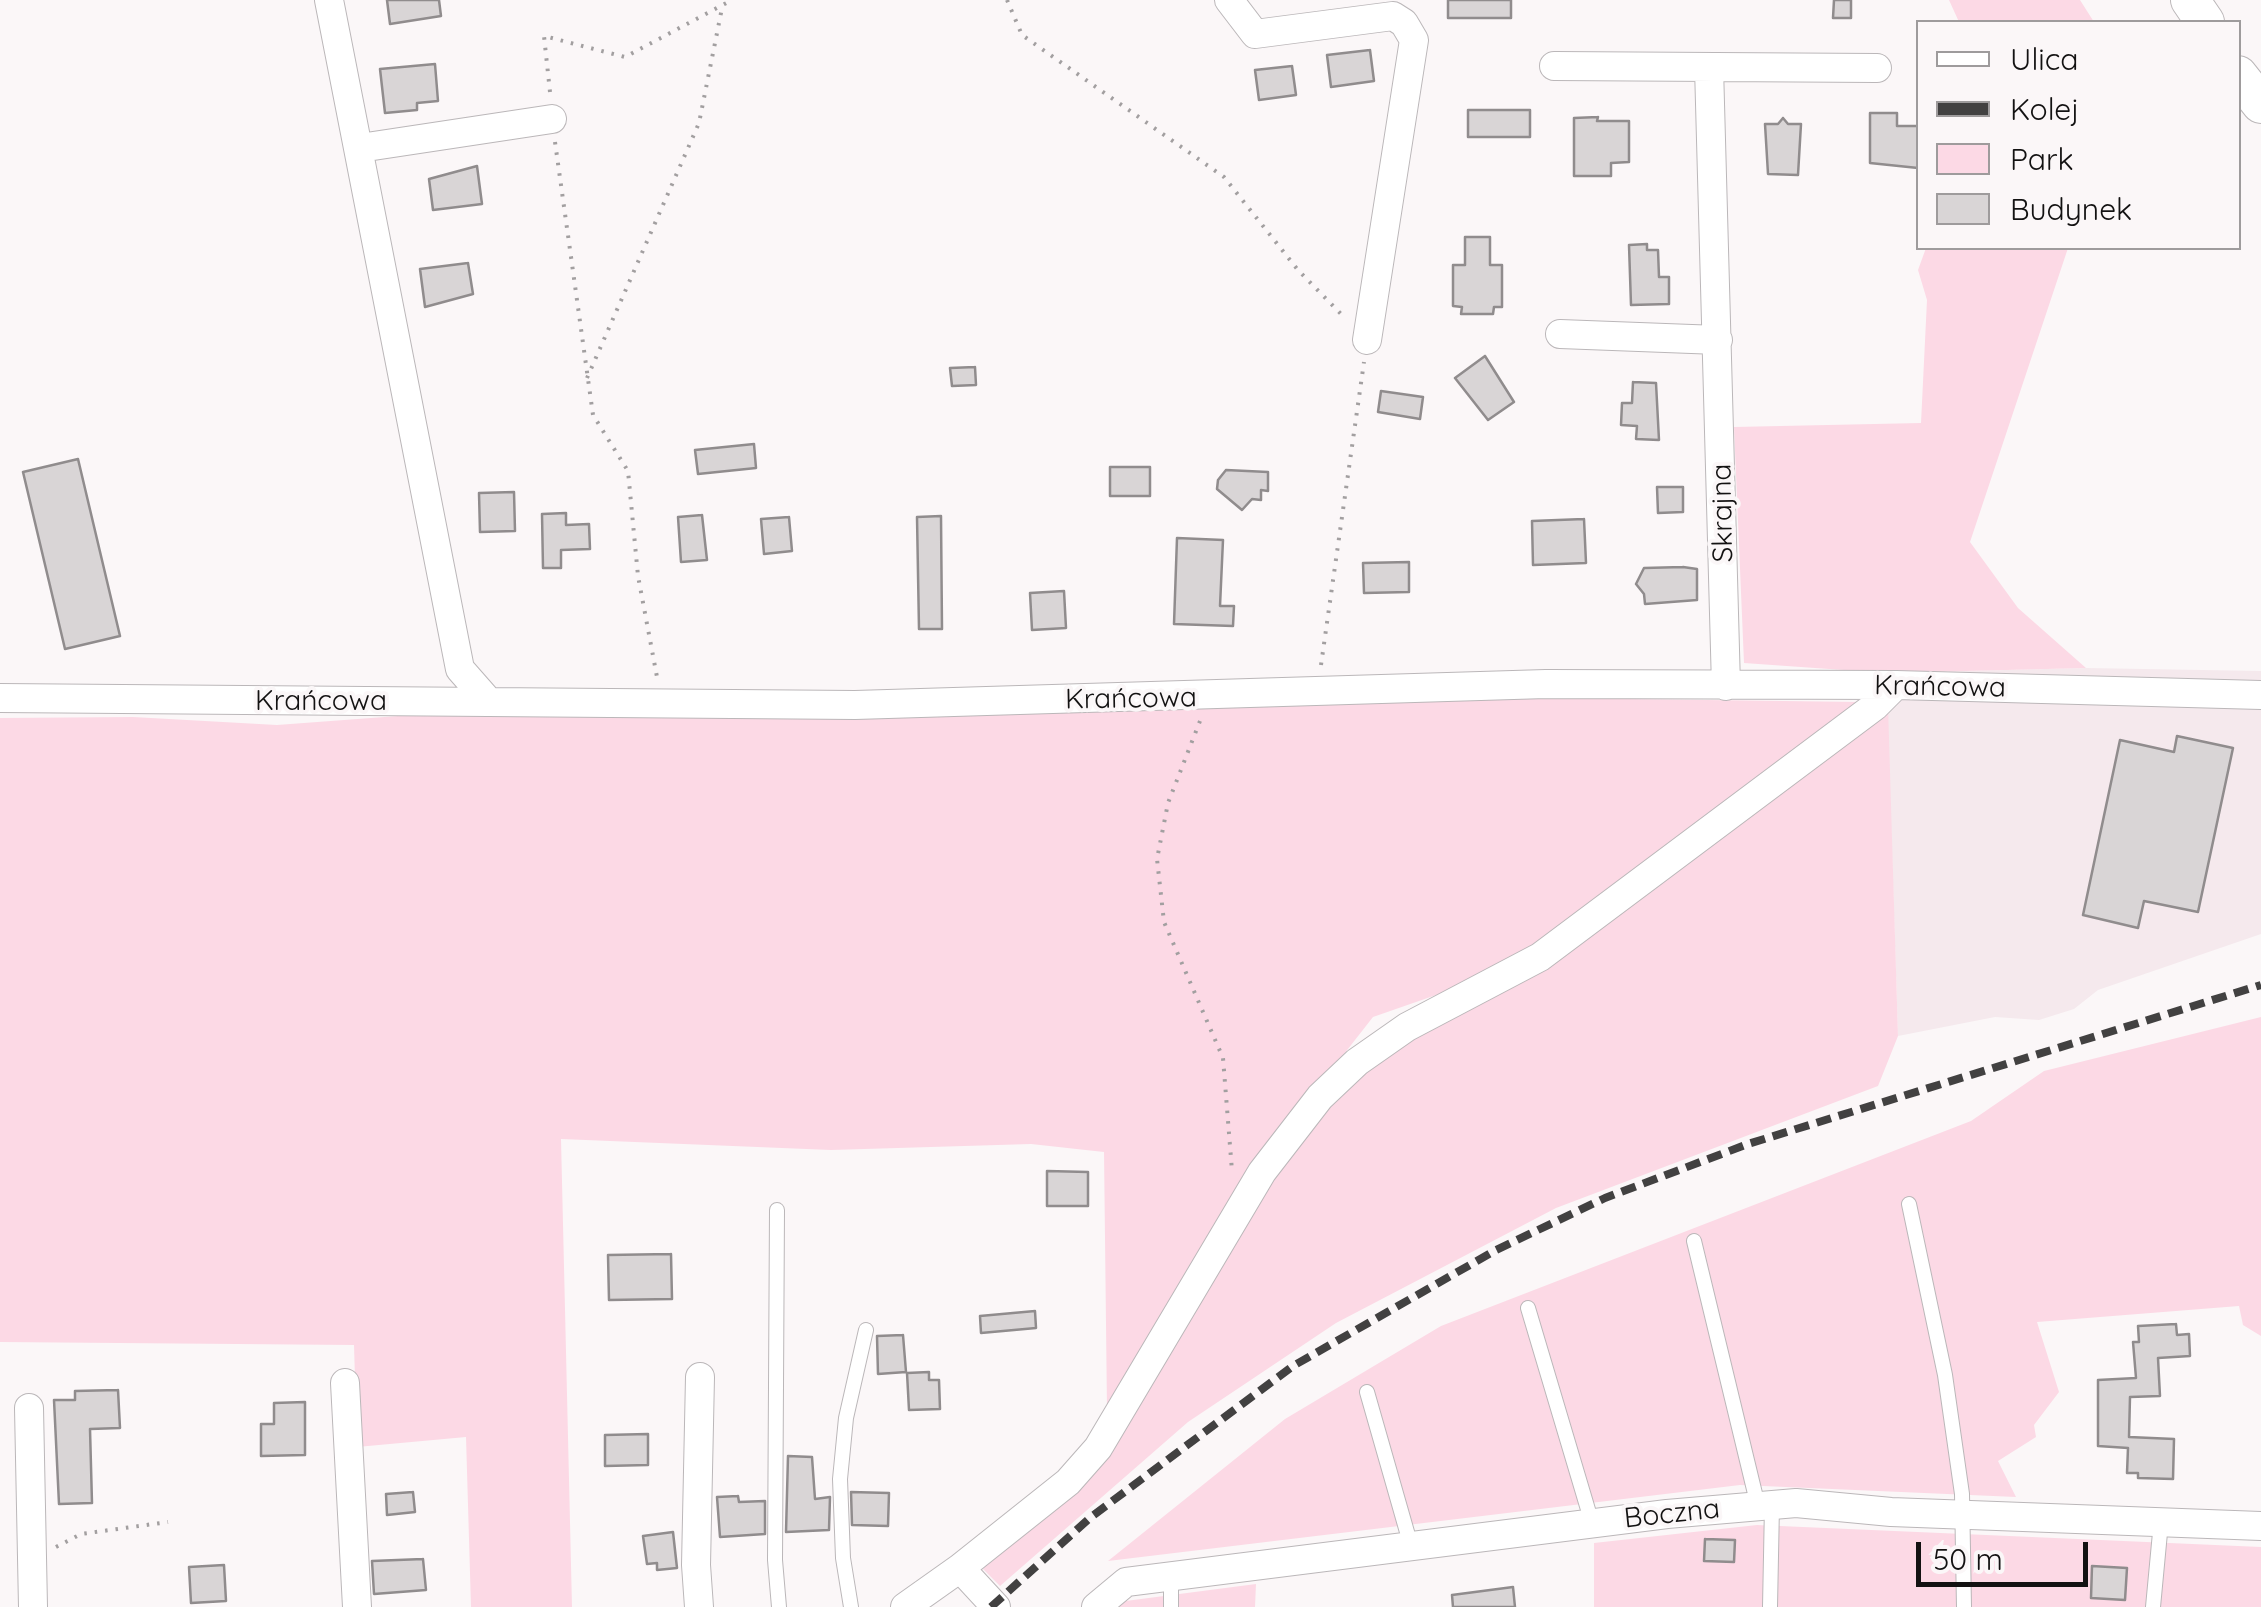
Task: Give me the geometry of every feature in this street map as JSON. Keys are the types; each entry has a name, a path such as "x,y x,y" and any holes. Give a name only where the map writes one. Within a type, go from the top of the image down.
{"main road":[{"path":"2241,79 2261,104"}],"street":[{"path":"329,0 460,669 489,702"},
{"path":"1229,0 1255,34 1393,16 1404,23 1414,40 1367,340"},
{"path":"1554,66 1876,68"},
{"name":"Skrajna","path":"1708,67 1726,686"},
{"path":"360,148 552,119"},
{"path":"1560,334 1718,340"},
{"name":"Krańcowa","path":"0,698 855,705 1546,684 1896,685 2261,695"},
{"path":"904,1607 1068,1482 1098,1448 1236,1215 1320,1097 1357,1062 1407,1027 1540,957 1875,706 1896,685"},
{"path":"699,1607 700,1377"},
{"path":"346,1383 357,1607"},
{"path":"29,1408 33,1607"},
{"name":"Boczna","path":"1096,1607 1126,1582 1592,1523 1765,1506 2261,1526"},
{"path":"960,1568 996,1607"}],"lane":[{"path":"1909,1204 1945,1375 1964,1515 1964,1607"},
{"path":"777,1210 775,1560 779,1607"},
{"path":"1694,1242 1765,1506 1770,1607"},
{"path":"1528,1308 1592,1523"},
{"path":"851,1607 843,1558 840,1479 846,1418 866,1330"},
{"path":"1366,1392 1410,1546"},
{"path":"2153,1607 2161,1522"},
{"path":"1171,1576 1171,1607"}],"path":[{"path":"662,702 638,576 628,471 593,416 562,215 544,36 625,57 732,0"},
{"path":"1007,0 1022,35 1224,178 1298,270 1367,340 1317,692"},
{"path":"587,378 698,124 722,7"},
{"path":"1207,697 1194,742 1168,804 1156,859 1164,922 1223,1058 1236,1215"},
{"path":"32,1566 81,1534 168,1522"}],"shaded area":[{"path":"2086,668 2261,671 2261,934 2098,990 2074,1009 2039,1020 1995,1017 1898,1036 1886,673"}],"green space":[{"path":"1949,0 2080,0 2093,20 1958,20"},
{"path":"1925,250 2067,250 1970,542 2018,608 2086,668 1886,673 1744,663 1734,427 1921,423 1927,300 1918,270"},
{"path":"1478,697 1860,702 1545,943 1482,979 1373,1017 1290,1123 1107,1410 1104,1152 1031,1144 831,1150 561,1139 572,1607 471,1607 466,1437 357,1447 354,1345 0,1342 0,718 133,717 277,725 465,711"},
{"path":"1888,706 1898,1036 1878,1086 1556,1208 1336,1323 1188,1422 1000,1586 983,1569 995,1548 1082,1479 1323,1102"},
{"path":"2261,1017 2261,1336 2243,1325 2239,1306 2037,1322 2059,1392 2034,1425 2036,1437 1998,1461 2016,1497 1740,1485 1108,1561 1285,1419 1441,1326 1971,1121 2044,1071"},
{"path":"1757,1525 2261,1547 2261,1607 1594,1607 1594,1543"},
{"path":"1256,1584 1255,1607 1115,1607 1118,1602"}],"building":[{"path":"387,0 439,0 441,16 390,24"},
{"path":"1448,0 1511,0 1511,18 1448,18"},
{"path":"1834,0 1851,0 1851,18 1833,18"},
{"path":"1370,50 1374,81 1331,87 1327,55"},
{"path":"435,64 438,101 417,103 417,110 385,113 380,69"},
{"path":"1292,66 1296,95 1259,100 1255,70"},
{"path":"1468,110 1530,110 1530,137 1468,137"},
{"path":"1870,113 1897,113 1897,126 1916,126 1916,168 1870,163"},
{"path":"1598,117 1597,121 1629,121 1629,162 1611,163 1611,176 1574,176 1574,118"},
{"path":"1783,118 1788,124 1801,124 1798,175 1768,174 1765,124 1778,124"},
{"path":"477,166 482,204 433,210 429,179"},
{"path":"1465,237 1490,237 1490,265 1502,265 1502,307 1494,307 1493,314 1461,314 1462,307 1453,306 1453,265 1465,265"},
{"path":"1647,244 1647,250 1658,250 1659,277 1669,277 1669,304 1631,305 1629,245"},
{"path":"468,263 473,294 425,307 420,269"},
{"path":"1485,356 1514,402 1488,420 1455,378"},
{"path":"975,367 976,385 952,386 950,368"},
{"path":"1633,382 1656,383 1659,440 1636,439 1637,426 1621,425 1622,403 1632,403"},
{"path":"1381,391 1423,397 1420,419 1378,412"},
{"path":"754,444 756,468 698,474 695,450"},
{"path":"78,459 120,636 65,649 23,472"},
{"path":"1110,467 1150,467 1150,496 1110,496"},
{"path":"1226,470 1268,472 1268,491 1261,490 1261,500 1252,499 1242,510 1217,489"},
{"path":"1657,487 1683,487 1683,512 1658,513"},
{"path":"514,492 515,531 480,532 479,493"},
{"path":"566,513 566,525 589,524 590,549 561,550 561,568 543,568 542,514"},
{"path":"702,515 707,560 681,562 678,517"},
{"path":"941,516 942,629 919,629 917,517"},
{"path":"789,517 792,551 764,554 761,519"},
{"path":"1584,519 1586,563 1533,565 1532,521"},
{"path":"1177,538 1223,540 1220,606 1234,606 1233,626 1174,624"},
{"path":"1409,562 1409,592 1364,593 1363,563"},
{"path":"1644,568 1697,569 1697,600 1645,604 1644,594 1636,584"},
{"path":"1064,591 1066,628 1032,630 1030,593"},
{"path":"2177,736 2233,748 2198,912 2144,901 2138,928 2083,915 2120,740 2174,752"},
{"path":"1047,1171 1088,1172 1088,1206 1047,1206"},
{"path":"671,1254 672,1299 609,1300 608,1255"},
{"path":"1035,1311 1036,1328 981,1333 980,1316"},
{"path":"2176,1324 2177,1335 2189,1334 2190,1356 2158,1358 2160,1396 2130,1397 2129,1437 2174,1439 2173,1479 2138,1478 2138,1473 2127,1473 2128,1448 2098,1446 2098,1380 2136,1378 2133,1342 2139,1342 2138,1326"},
{"path":"903,1335 906,1372 878,1374 877,1336"},
{"path":"929,1372 929,1380 939,1380 940,1409 909,1410 907,1373"},
{"path":"118,1390 120,1428 90,1429 92,1503 59,1504 54,1400 75,1400 75,1391"},
{"path":"305,1402 305,1455 261,1456 261,1424 274,1424 274,1403"},
{"path":"648,1434 648,1465 605,1466 605,1435"},
{"path":"788,1456 812,1457 815,1499 830,1497 829,1530 786,1532"},
{"path":"413,1492 415,1512 387,1515 386,1494"},
{"path":"851,1492 889,1493 888,1526 852,1525"},
{"path":"738,1496 739,1502 765,1501 765,1534 720,1537 717,1497"},
{"path":"673,1532 677,1568 657,1570 657,1563 647,1564 643,1536"},
{"path":"1705,1539 1735,1540 1734,1562 1704,1561"},
{"path":"423,1559 426,1590 374,1594 372,1561"},
{"path":"224,1565 226,1601 191,1603 189,1567"},
{"path":"2092,1566 2127,1568 2125,1600 2091,1598"},
{"path":"1513,1587 1515,1607 1453,1607 1452,1595"}],"railway":[{"path":"991,1607 1091,1517 1293,1366 1496,1250 1605,1198 1748,1144 2261,985"}]}
